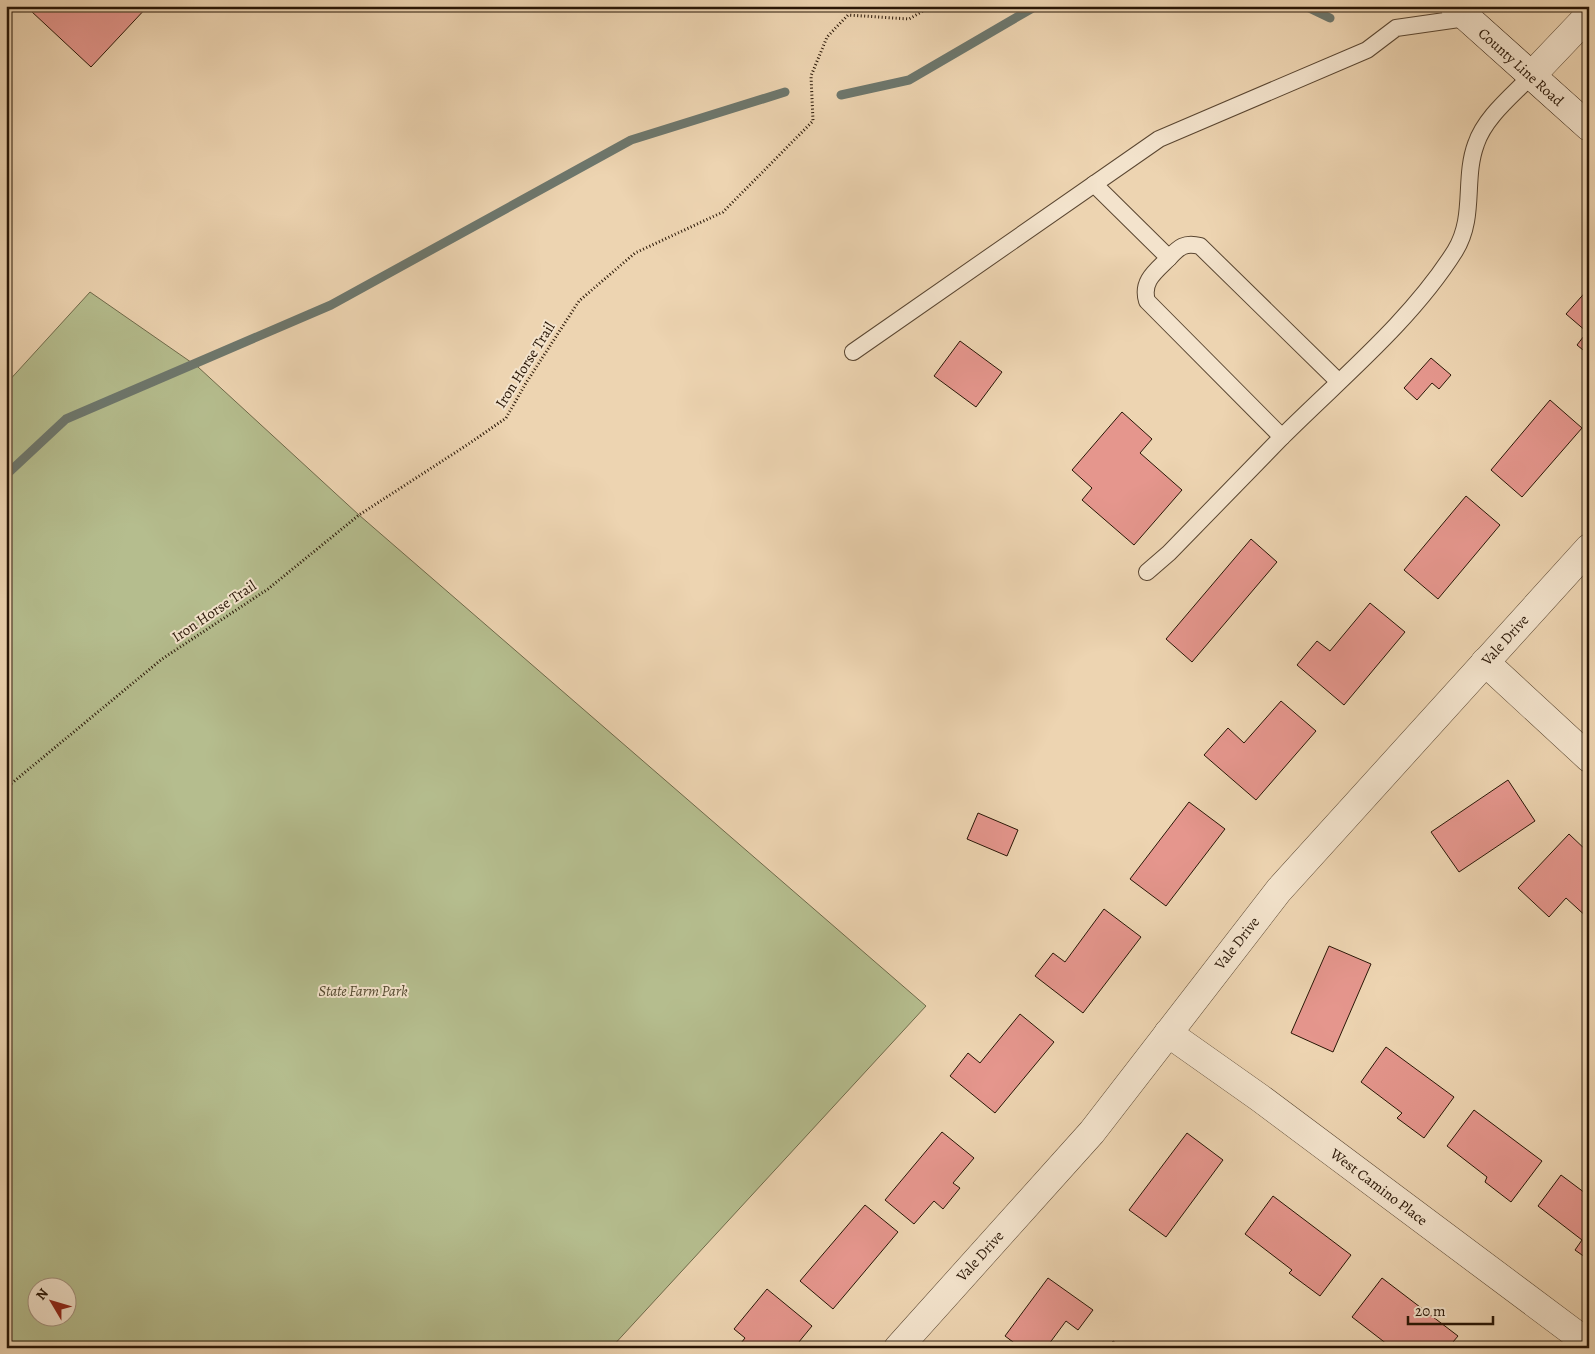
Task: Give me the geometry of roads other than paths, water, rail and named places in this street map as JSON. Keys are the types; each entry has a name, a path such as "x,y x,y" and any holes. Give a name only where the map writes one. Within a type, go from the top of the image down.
{"street":[{"name":"County Line Road","path":"1460,12 1589,127"},
{"path":"1531,76 1589,15"},
{"name":"Vale Drive","path":"899,1347 1092,1132 1279,890 1589,548"},
{"path":"1485,662 1589,758"},
{"name":"West Camino Place","path":"1168,1033 1260,1098 1589,1344"}],"lane":[{"path":"853,352 1159,139 1367,50 1396,28 1460,12"},
{"path":"1147,572 1424,293 1456,249 1469,216 1470,169 1476,142 1493,116 1531,76"},
{"path":"1094,184 1168,258"},
{"path":"1282,437 1146,301 1144,292 1146,282 1178,248 1190,243 1200,246 1338,381"}],"waterway":[{"path":"841,95 909,80 1036,6"},
{"path":"1305,6 1330,18"},
{"path":"6,475 66,419 331,305 631,140 785,92"}],"park label":[{"name":"State Farm Park","path":"363,991"}]}
